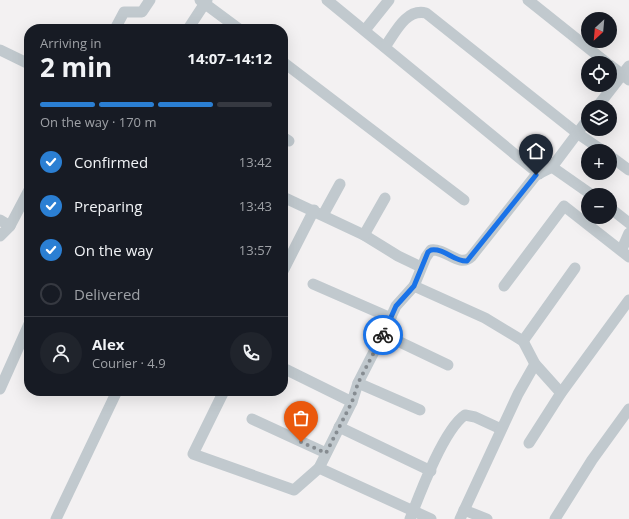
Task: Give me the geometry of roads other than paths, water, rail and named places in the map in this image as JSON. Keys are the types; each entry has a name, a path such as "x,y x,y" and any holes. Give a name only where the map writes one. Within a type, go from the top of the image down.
{"street":[{"path":"118,24 124,12 142,12 150,0"},
{"path":"327,0 539,174"},
{"path":"365,30 390,0"},
{"path":"528,0 598,56"},
{"path":"191,24 204,1 233,24"},
{"path":"384,47 410,14 418,11 426,12 577,133 593,144"},
{"path":"0,50 24,62"},
{"path":"288,66 464,200"},
{"path":"603,100 627,74 617,69"},
{"path":"222,396 193,454 294,490 319,468 352,402 358,383 396,306 414,286 428,252 431,250 441,250 462,261 467,261 539,174 552,167 581,128"},
{"path":"617,161 629,170"},
{"path":"552,167 582,188"},
{"path":"288,263 319,213 340,184"},
{"path":"0,236 5,223 24,197"},
{"path":"364,236 385,198"},
{"path":"288,200 319,213 421,267"},
{"path":"504,286 564,206 625,253 629,233"},
{"path":"617,214 629,223"},
{"path":"523,341 575,268"},
{"path":"313,284 391,318"},
{"path":"414,286 485,318 523,341 536,364 561,393"},
{"path":"529,442 561,393 629,300"},
{"path":"383,334 448,365"},
{"path":"0,389 24,335"},
{"path":"487,519 462,514 500,429 518,394 536,364"},
{"path":"288,370 352,402"},
{"path":"358,383 420,410"},
{"path":"56,519 115,396"},
{"path":"556,519 592,460 629,409"},
{"path":"411,515 442,445 459,419 465,415 475,417 500,429"},
{"path":"252,419 326,453"},
{"path":"339,427 431,471"},
{"path":"319,468 411,515 431,519"}]}
